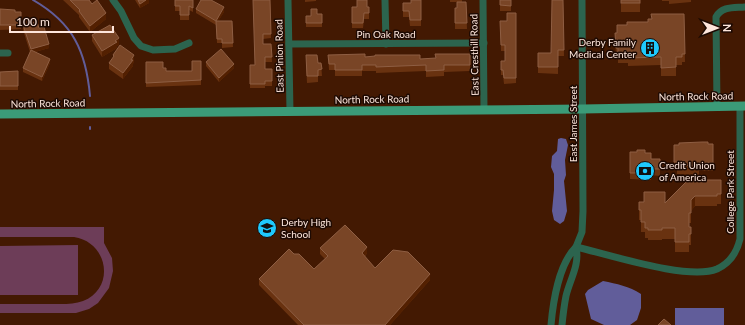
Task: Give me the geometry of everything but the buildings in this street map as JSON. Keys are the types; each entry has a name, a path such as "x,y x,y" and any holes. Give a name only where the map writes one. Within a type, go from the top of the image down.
{"main road":[{"name":"North Rock Road","path":"0,114 583,109 743,106"}],"street":[{"path":"113,0 121,11 134,38 141,46 153,50 175,49 189,44"},
{"name":"East Pinion Road","path":"288,0 290,112"},
{"path":"385,0 386,44"},
{"name":"East Cresthill Road","path":"483,0 484,109"},
{"name":"East James Street","path":"551,325 558,283 570,253 576,247 582,232 583,222 582,0"},
{"path":"717,106 716,17 718,13 727,8 745,7"},
{"name":"Pin Oak Road","path":"289,44 484,43"},
{"path":"0,54 8,53"},
{"name":"College Park Street","path":"576,247 659,268 708,271 723,266 735,254 740,239 743,106"},
{"name":"East James Street","path":"562,325 567,295 577,265 578,255 576,247"}],"shaded area":[{"path":"558,139 566,139 568,145 565,160 566,175 564,181 567,211 564,221 560,224 554,220 552,211 554,174 551,167 552,156 557,151"},
{"path":"0,227 104,227 104,243 112,258 113,271 109,288 98,303 89,309 76,313 0,313 0,304 66,304 83,301 93,295 100,286 104,276 104,266 94,247 86,241 74,237 0,237"},
{"path":"78,245 78,295 0,295 0,246"},
{"path":"603,281 627,287 641,294 641,308 637,320 630,325 604,325 591,319 585,294 588,290"},
{"path":"675,308 724,308 724,325 675,325"}],"waterway":[{"path":"33,0 58,18 75,40 85,65 90,96"}],"place":[{"name":"Derby Family Medical Center","path":"650,48"},
{"name":"Credit Union of America","path":"645,171"},
{"name":"Derby High School","path":"267,228"}]}
